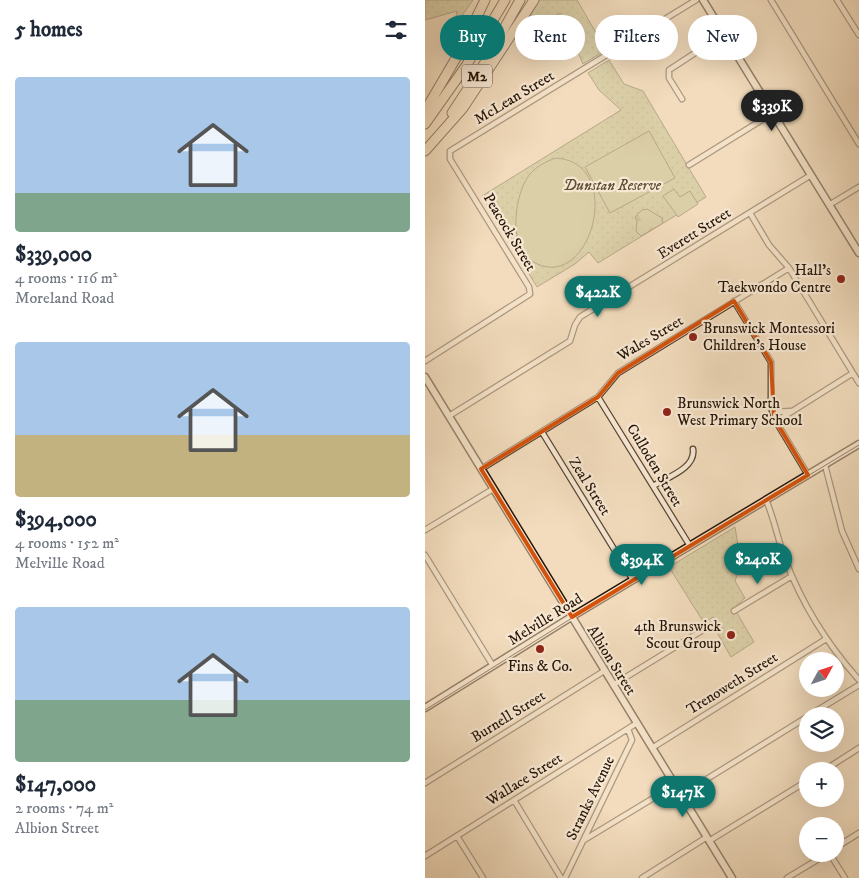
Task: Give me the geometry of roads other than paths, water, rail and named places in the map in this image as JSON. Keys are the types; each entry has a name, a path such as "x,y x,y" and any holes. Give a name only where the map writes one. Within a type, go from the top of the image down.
{"highway":[{"path":"425,111 459,53 485,0"},
{"name":"M2","path":"425,124 466,66 505,0"},
{"name":"M2","path":"425,149 469,88 521,0"},
{"path":"425,149 463,108 534,0"}],"main road":[{"path":"703,0 712,15"},
{"path":"740,60 859,254"},
{"name":"Albion Street","path":"425,377 732,878"},
{"name":"Melville Road","path":"425,708 859,444"}],"street":[{"name":"McLean Street","path":"449,154 696,0"},
{"path":"771,0 859,144"},
{"path":"837,0 859,35"},
{"path":"682,99 669,78 669,70 688,58"},
{"path":"689,164 773,113"},
{"name":"Peacock Street","path":"425,361 530,294 529,287 450,159 449,154"},
{"name":"Everett Street","path":"449,416 571,341 575,326 580,317 811,175"},
{"path":"829,205 859,187"},
{"path":"750,213 769,245 789,268 859,383"},
{"name":"Wales Street","path":"481,469 598,396 618,372 789,268"},
{"path":"734,302 771,362 772,412 775,422 807,475"},
{"path":"775,422 853,373"},
{"name":"Culloden Street","path":"598,396 690,546"},
{"path":"772,412 792,411"},
{"name":"Zeal Street","path":"542,432 633,580"},
{"path":"653,486 690,464 693,457 693,449"},
{"path":"825,464 842,531 859,569"},
{"path":"425,530 493,489"},
{"path":"766,500 792,576 826,638 859,680"},
{"path":"425,555 493,666"},
{"path":"735,611 792,576"},
{"path":"613,685 711,625"},
{"name":"Trenoweth Street","path":"652,748 826,638"},
{"name":"Burnell Street","path":"425,783 604,671"},
{"path":"823,707 859,685"},
{"path":"681,794 799,722"},
{"name":"Wallace Street","path":"425,856 637,724"},
{"name":"Stranks Avenue","path":"563,878 584,840 632,740 628,729"},
{"path":"837,762 859,748"},
{"path":"584,840 675,785"},
{"path":"642,878 799,786"},
{"path":"514,800 563,878"},
{"path":"844,842 859,833"},
{"path":"457,836 483,878"},
{"path":"787,878 814,862"},
{"path":"834,862 845,878"}],"tram line":[{"path":"425,710 572,618 859,445"}],"place":[{"name":"Hall's Taekwondo Centre","path":"841,279"},
{"name":"Brunswick Montessori Children's House","path":"693,337"},
{"name":"Brunswick North West Primary School","path":"667,412"},
{"name":"4th Brunswick Scout Group","path":"731,635"},
{"name":"Fins & Co.","path":"540,649"}],"park label":[{"name":"Dunstan Reserve","path":"612,185"}]}
